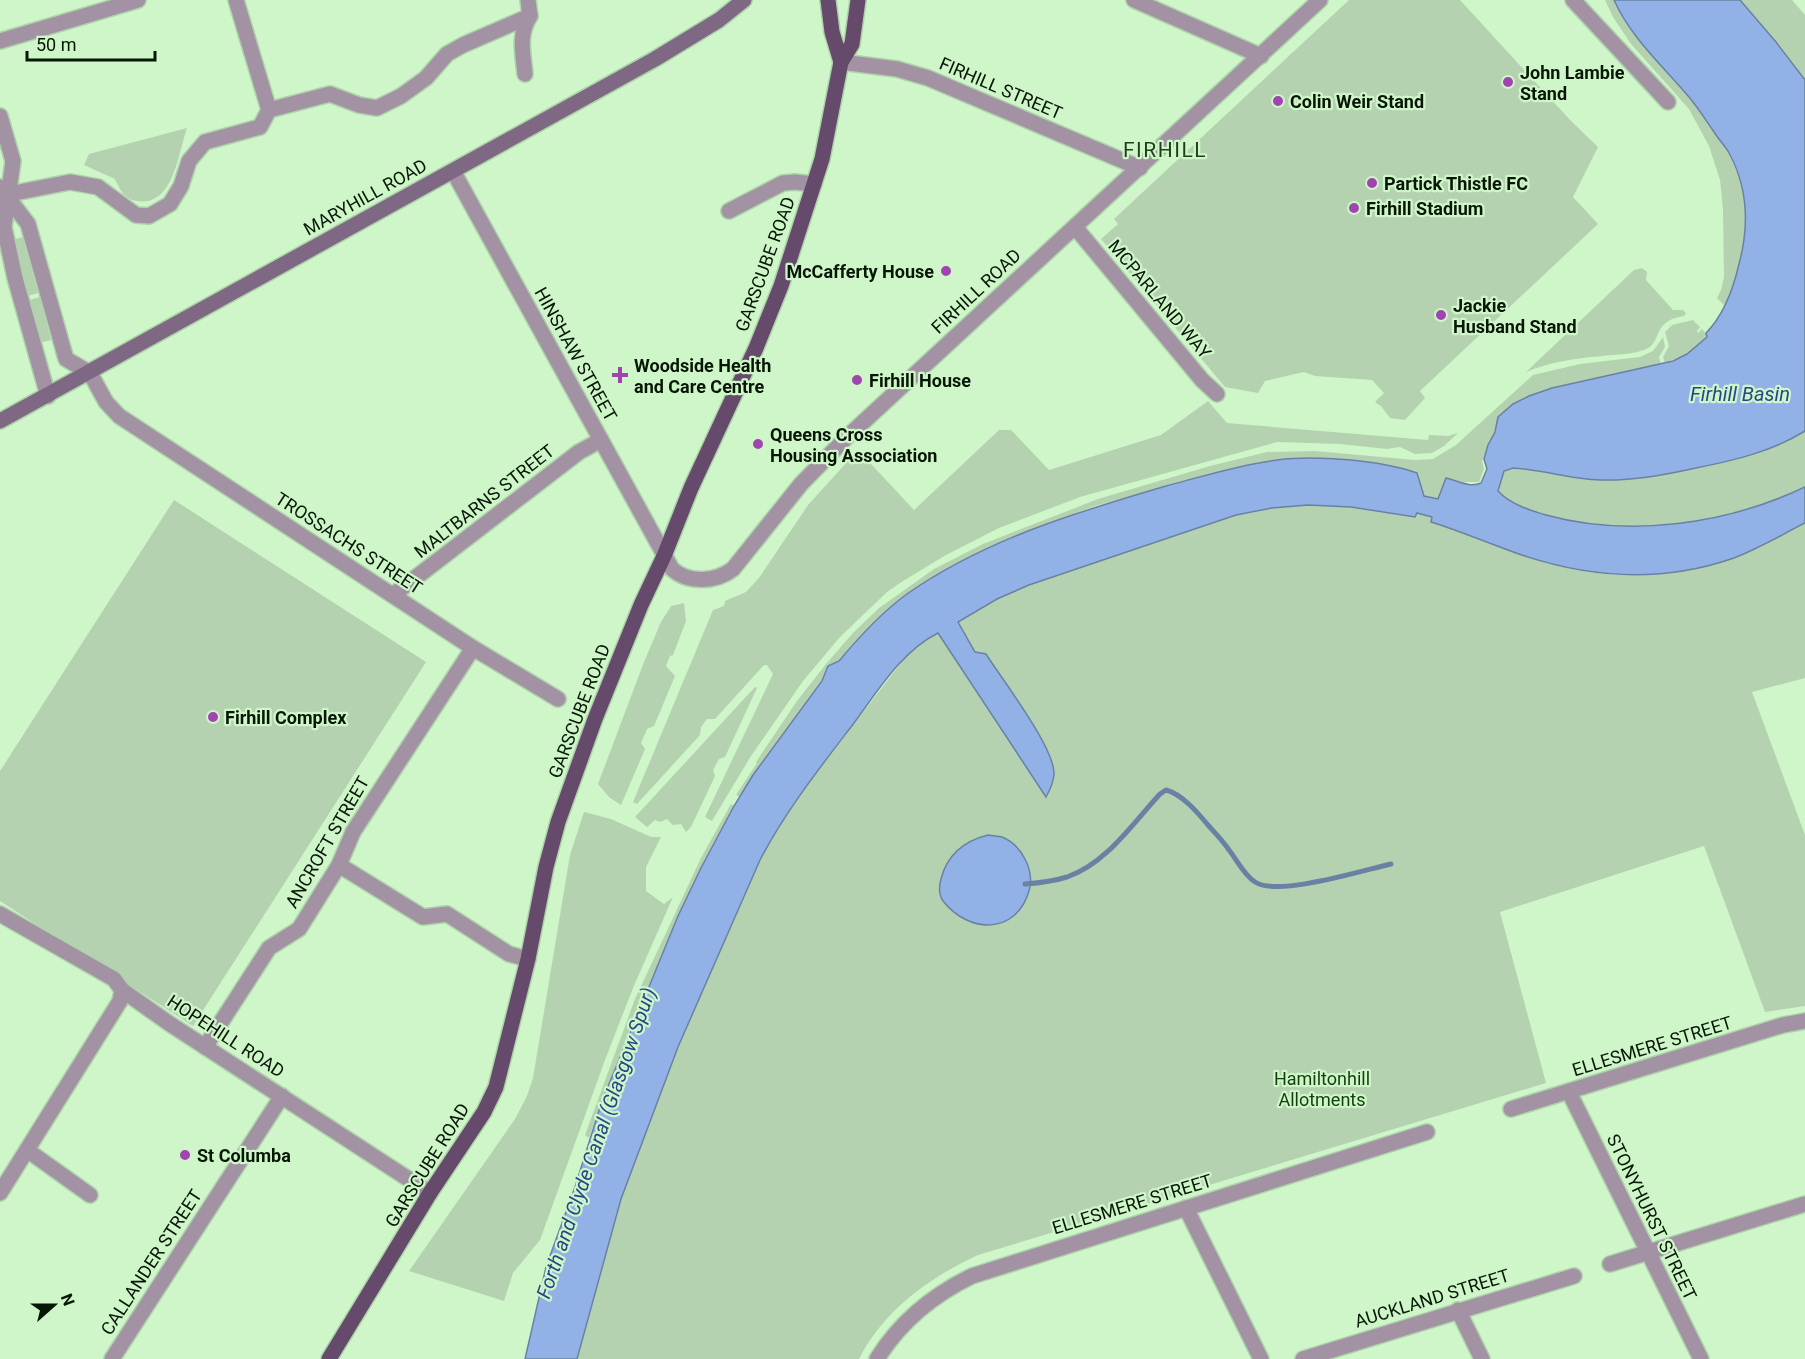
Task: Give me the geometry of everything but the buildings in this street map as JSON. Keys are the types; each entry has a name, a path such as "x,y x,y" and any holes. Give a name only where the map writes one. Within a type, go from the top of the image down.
{"main road":[{"name":"GARSCUBE ROAD","path":"828,0 832,33 841,62"},
{"name":"GARSCUBE ROAD","path":"330,1359 430,1193 484,1112 496,1087 528,960 546,867 558,822 607,687 641,604 781,286 814,184 831,121 841,62 852,44 858,0"}],"street":[{"path":"0,41 138,0"},
{"path":"2,193 70,182 98,188 136,215 149,216 170,204 181,186 189,161 205,142 260,127 269,110 236,0"},
{"path":"525,74 522,36 524,25 530,16 528,0"},
{"name":"MARYHILL ROAD","path":"0,421 681,45 744,0"},
{"path":"1134,0 1262,56"},
{"name":"FIRHILL ROAD","path":"664,556 678,574 697,579 720,578 733,569 801,484 822,462 1320,0"},
{"path":"1573,0 1668,102"},
{"path":"269,110 330,94 359,105 377,108 426,78 447,54 530,16"},
{"name":"FIRHILL STREET","path":"841,62 897,69 928,78 1140,168"},
{"path":"0,116 13,161 2,193 4,227 15,278 48,396"},
{"name":"HINSHAW STREET","path":"453,171 664,556"},
{"path":"729,211 783,183 814,184"},
{"path":"2,193 28,224 66,359 90,373"},
{"name":"MCPARLAND WAY","path":"1075,227 1202,380 1217,394"},
{"name":"TROSSACHS STREET","path":"90,373 106,402 119,416 473,648 558,699"},
{"name":"MALTBARNS STREET","path":"393,595 579,452 601,440"},
{"name":"ANCROFT STREET","path":"205,1047 269,948 299,929 339,865 353,832 473,648"},
{"path":"339,865 423,917 447,914 509,954 528,960"},
{"name":"HOPEHILL ROAD","path":"0,914 114,979 122,990 170,1024 430,1193"},
{"path":"0,1193 120,1001 122,990"},
{"name":"ELLESMERE STREET","path":"1511,1109 1783,1025 1805,1021"},
{"name":"STONYHURST STREET","path":"1569,1092 1701,1359"},
{"name":"CALLANDER STREET","path":"112,1359 282,1096"},
{"name":"ELLESMERE STREET","path":"877,1359 893,1336 916,1312 959,1282 994,1267 1427,1132"},
{"path":"27,1150 90,1195"},
{"path":"1610,1264 1805,1204"},
{"path":"1186,1208 1261,1359"},
{"name":"AUCKLAND STREET","path":"1303,1359 1574,1276"},
{"path":"1458,1310 1482,1359"}],"green space":[{"name":"Firhill Stadium","path":"1349,0 1460,0 1570,120 1598,147 1573,197 1598,224 1420,391 1425,398 1405,420 1390,418 1375,402 1384,393 1372,380 1315,376 1304,372 1265,381 1258,393 1225,387 1101,239 1118,224 1114,219"},
{"path":"1605,0 1614,0 1625,21 1639,40 1703,114 1729,155 1738,176 1744,199 1746,223 1740,264 1725,306 1717,298 1724,277 1723,209 1720,180 1709,146 1689,109 1631,44"},
{"path":"1740,0 1792,0 1805,15 1805,80"},
{"path":"187,128 173,176 159,196 149,201 129,198 115,179 84,165 89,154"},
{"path":"23,237 38,293 27,296 12,240"},
{"path":"1642,268 1647,272 1646,280 1673,310 1683,310 1686,313 1684,316 1666,322 1650,347 1634,353 1564,361 1526,372 1634,270"},
{"path":"40,297 51,340 40,343 29,300"},
{"path":"1693,320 1700,327 1698,333 1702,329 1708,336 1687,354 1665,363 1663,357 1669,346 1665,332 1672,325"},
{"path":"1663,337 1665,347 1659,357 1661,364 1552,388 1529,396 1498,417 1495,432 1482,461 1484,469 1479,482 1463,482 1446,478 1439,499 1423,497 1355,460 1277,460 1206,475 1095,506 1015,536 937,575 891,607 838,661 828,666 822,681 753,775 740,797 736,795 797,701 853,633 879,608 934,569 983,544 1098,499 1267,452 1315,451 1415,460 1433,459 1456,445 1533,375 1580,364 1640,357 1653,351"},
{"path":"1208,401 1227,423 1428,440 1429,435 1448,436 1458,433 1432,453 1415,454 1400,447 1387,449 1340,444 1277,442 1080,497 999,528 946,555 903,581 887,592 840,637 803,681 751,756 712,821 705,817 773,674 767,665 764,665 715,719 707,719 701,727 700,735 637,804 633,802 713,610 724,606 725,601 746,592 759,578 808,505 858,450 914,510 999,430 1011,430 1049,470 1161,435"},
{"path":"1805,431 1805,487 1740,511 1703,519 1627,526 1590,524 1555,518 1523,507 1499,493 1497,489 1504,471 1513,468 1589,479 1624,480 1648,477 1739,458 1779,445"},
{"name":"Firhill Complex","path":"174,500 426,662 193,1026 0,901 0,771"},
{"name":"Hamiltonhill Allotments","path":"1308,505 1351,507 1415,517 1417,513 1432,517 1431,522 1549,564 1614,575 1733,558 1805,523 1805,678 1752,692 1805,835 1805,1006 1765,1012 1704,846 1500,912 1546,1083 978,1255 943,1274 910,1297 881,1326 859,1359 577,1359 621,1199 678,1047 760,860 770,840 802,792 907,655 918,645 997,599 1029,585 1236,515 1272,508"},
{"path":"684,603 686,621 673,655 670,656 666,666 675,676 654,726 647,729 641,743 645,749 621,805 609,797 598,784 661,622 671,606"},
{"path":"755,687 757,688 725,757 719,759 713,770 715,776 691,827 686,832 681,824 673,825 667,819 660,822 655,820 647,827 635,817"},
{"path":"731,804 734,806 674,928 620,1053 589,1138 585,1135 635,999 701,858"},
{"path":"584,812 611,819 651,837 661,837 646,867 646,891 664,904 673,897 633,988 605,1060 540,1240 513,1273 504,1301 409,1271 515,1119 527,1096 533,1078 570,855"}],"water":[{"path":"1614,0 1740,0 1805,80 1805,431 1779,445 1739,458 1648,477 1600,480 1513,468 1504,471 1498,491 1514,503 1546,515 1611,526 1644,526 1711,518 1775,500 1805,487 1805,523 1759,547 1704,567 1677,572 1624,574 1570,568 1543,561 1431,522 1432,517 1417,513 1415,517 1351,507 1308,505 1272,508 1236,515 1029,585 997,599 958,622 975,652 986,654 1046,748 1054,775 1046,797 938,633 924,641 900,662 879,688 802,792 760,860 678,1047 621,1199 577,1359 525,1359 546,1267 575,1187 602,1101 678,916 701,868 753,775 822,681 828,666 839,661 889,609 907,594 937,575 999,543 1065,517 1250,464 1310,458 1385,465 1417,473 1424,496 1438,499 1446,478 1468,484 1481,483 1487,469 1484,459 1495,432 1498,417 1513,404 1552,388 1673,361 1687,354 1707,337 1706,333 1723,310 1737,274 1745,222 1740,180 1726,148 1693,102 1638,39"},
{"path":"988,835 1002,837 1016,846 1025,860 1030,875 1029,891 1023,905 1014,916 991,925 966,920 954,912 943,901 940,890 944,870 952,856 964,845"}],"waterway":[{"path":"1025,884 1067,877 1094,863 1118,842 1166,790 1178,795 1195,810 1251,879 1266,886 1321,881 1391,864"}],"place":[{"name":"John Lambie Stand","path":"1508,82"},
{"name":"Colin Weir Stand","path":"1278,101"},
{"name":"Partick Thistle FC","path":"1372,183"},
{"name":"Firhill Stadium","path":"1354,208"},
{"name":"McCafferty House","path":"946,271"},
{"name":"Jackie Husband Stand","path":"1441,315"},
{"name":"Woodside Health and Care Centre","path":"620,375"},
{"name":"Firhill House","path":"857,380"},
{"name":"Queens Cross Housing Association","path":"758,444"},
{"name":"Firhill Complex","path":"213,717"},
{"name":"St Columba","path":"185,1155"}],"district":[{"name":"FIRHILL","path":"1165,150"}],"water label":[{"name":"Firhill Basin","path":"1740,394"},
{"name":"Forth and Clyde Canal (Glasgow Spur)","path":"596,1143"}]}
